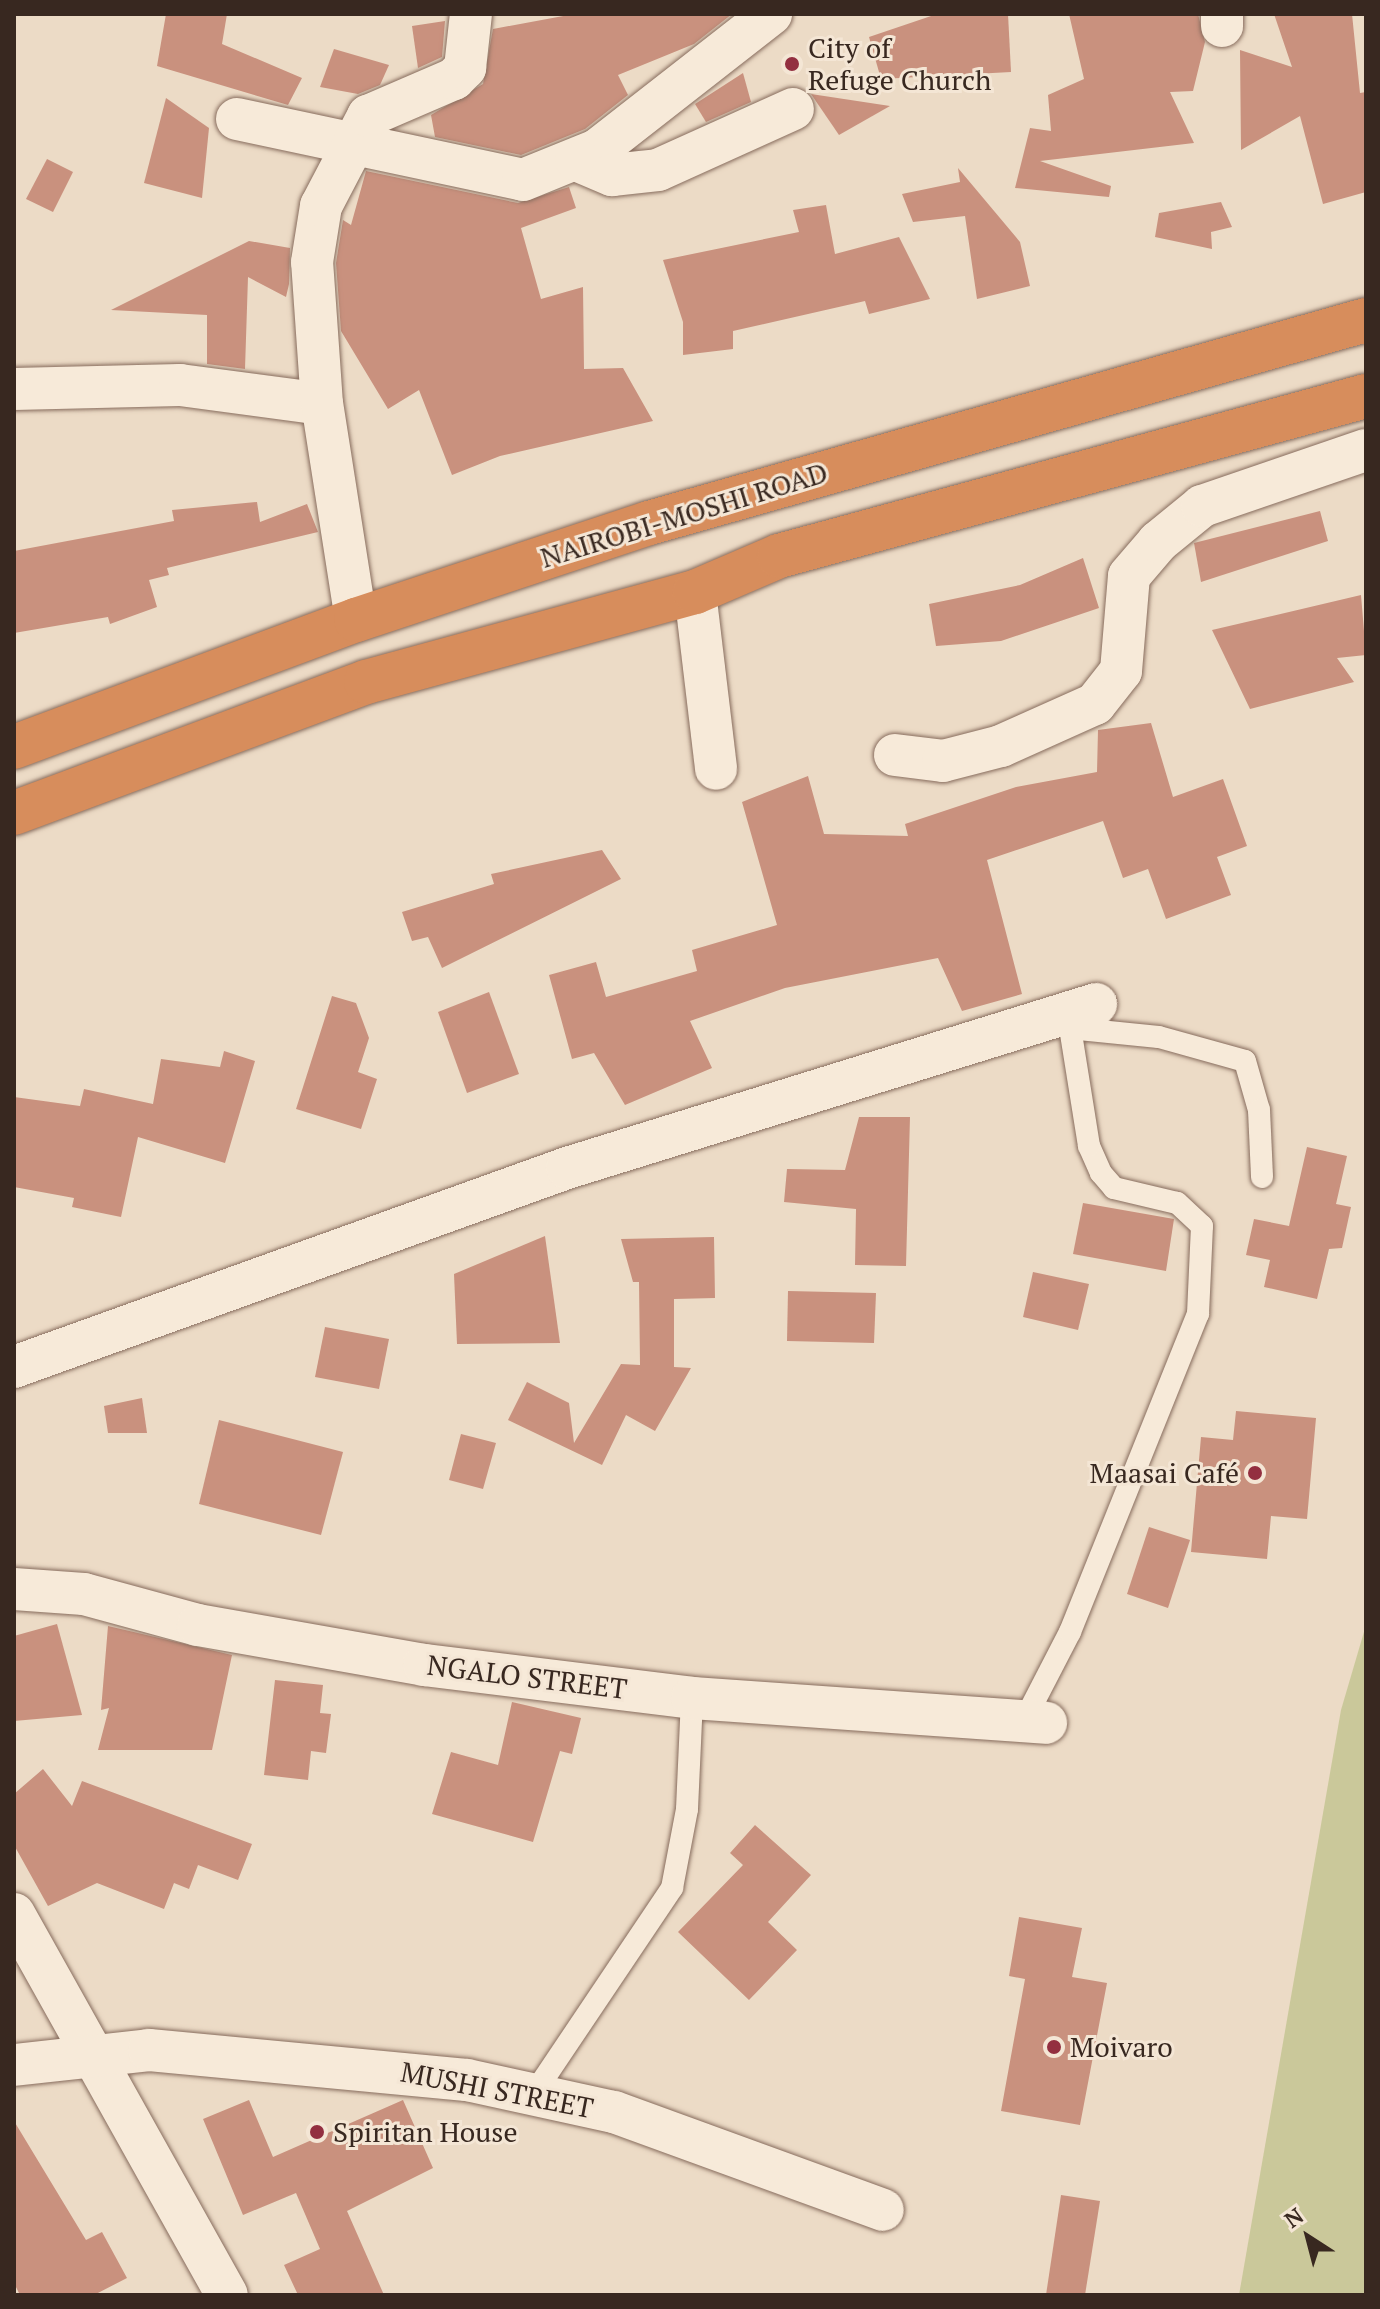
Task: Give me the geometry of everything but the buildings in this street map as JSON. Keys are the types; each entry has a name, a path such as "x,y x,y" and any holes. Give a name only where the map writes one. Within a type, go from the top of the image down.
{"highway":[{"name":"NAIROBI-MOSHI ROAD","path":"14,747 356,620 764,488 1366,320"},
{"path":"14,813 366,682 695,592 779,556 1366,396"}],"street":[{"path":"356,620 322,404 312,262 321,206 346,147 368,116 454,79 465,68 471,14"},
{"path":"237,119 494,180 523,180 576,160 771,14"},
{"path":"576,160 612,175 658,170 793,109"},
{"path":"14,389 180,385 322,404"},
{"path":"895,755 943,761 1001,746 1095,704 1121,671 1129,576 1158,542 1202,506 1366,450"},
{"path":"695,592 716,769"},
{"path":"14,1367 567,1168 1077,1013"},
{"name":"NGALO STREET","path":"14,1589 84,1594 198,1625 424,1665 692,1698 1035,1722"},
{"path":"14,1914 227,2295"},
{"name":"MUSHI STREET","path":"14,2065 94,2053 255,2056 535,2092 702,2140 883,2210"}],"lane":[{"path":"1035,1722 1198,1314 1202,1226 1177,1203 1114,1188 1101,1173 1089,1146 1077,1013 1245,1061 1259,1110 1262,1177"},
{"path":"535,2092 672,1888 687,1809 692,1698"}],"shaded area":[{"path":"1366,1625 1366,2295 1239,2295 1341,1710"}],"place":[{"name":"City of Refuge Church","path":"792,64"},
{"name":"Maasai Café","path":"1255,1473"},
{"name":"Moivaro","path":"1054,2047"},
{"name":"Spiritan House","path":"317,2132"}]}
